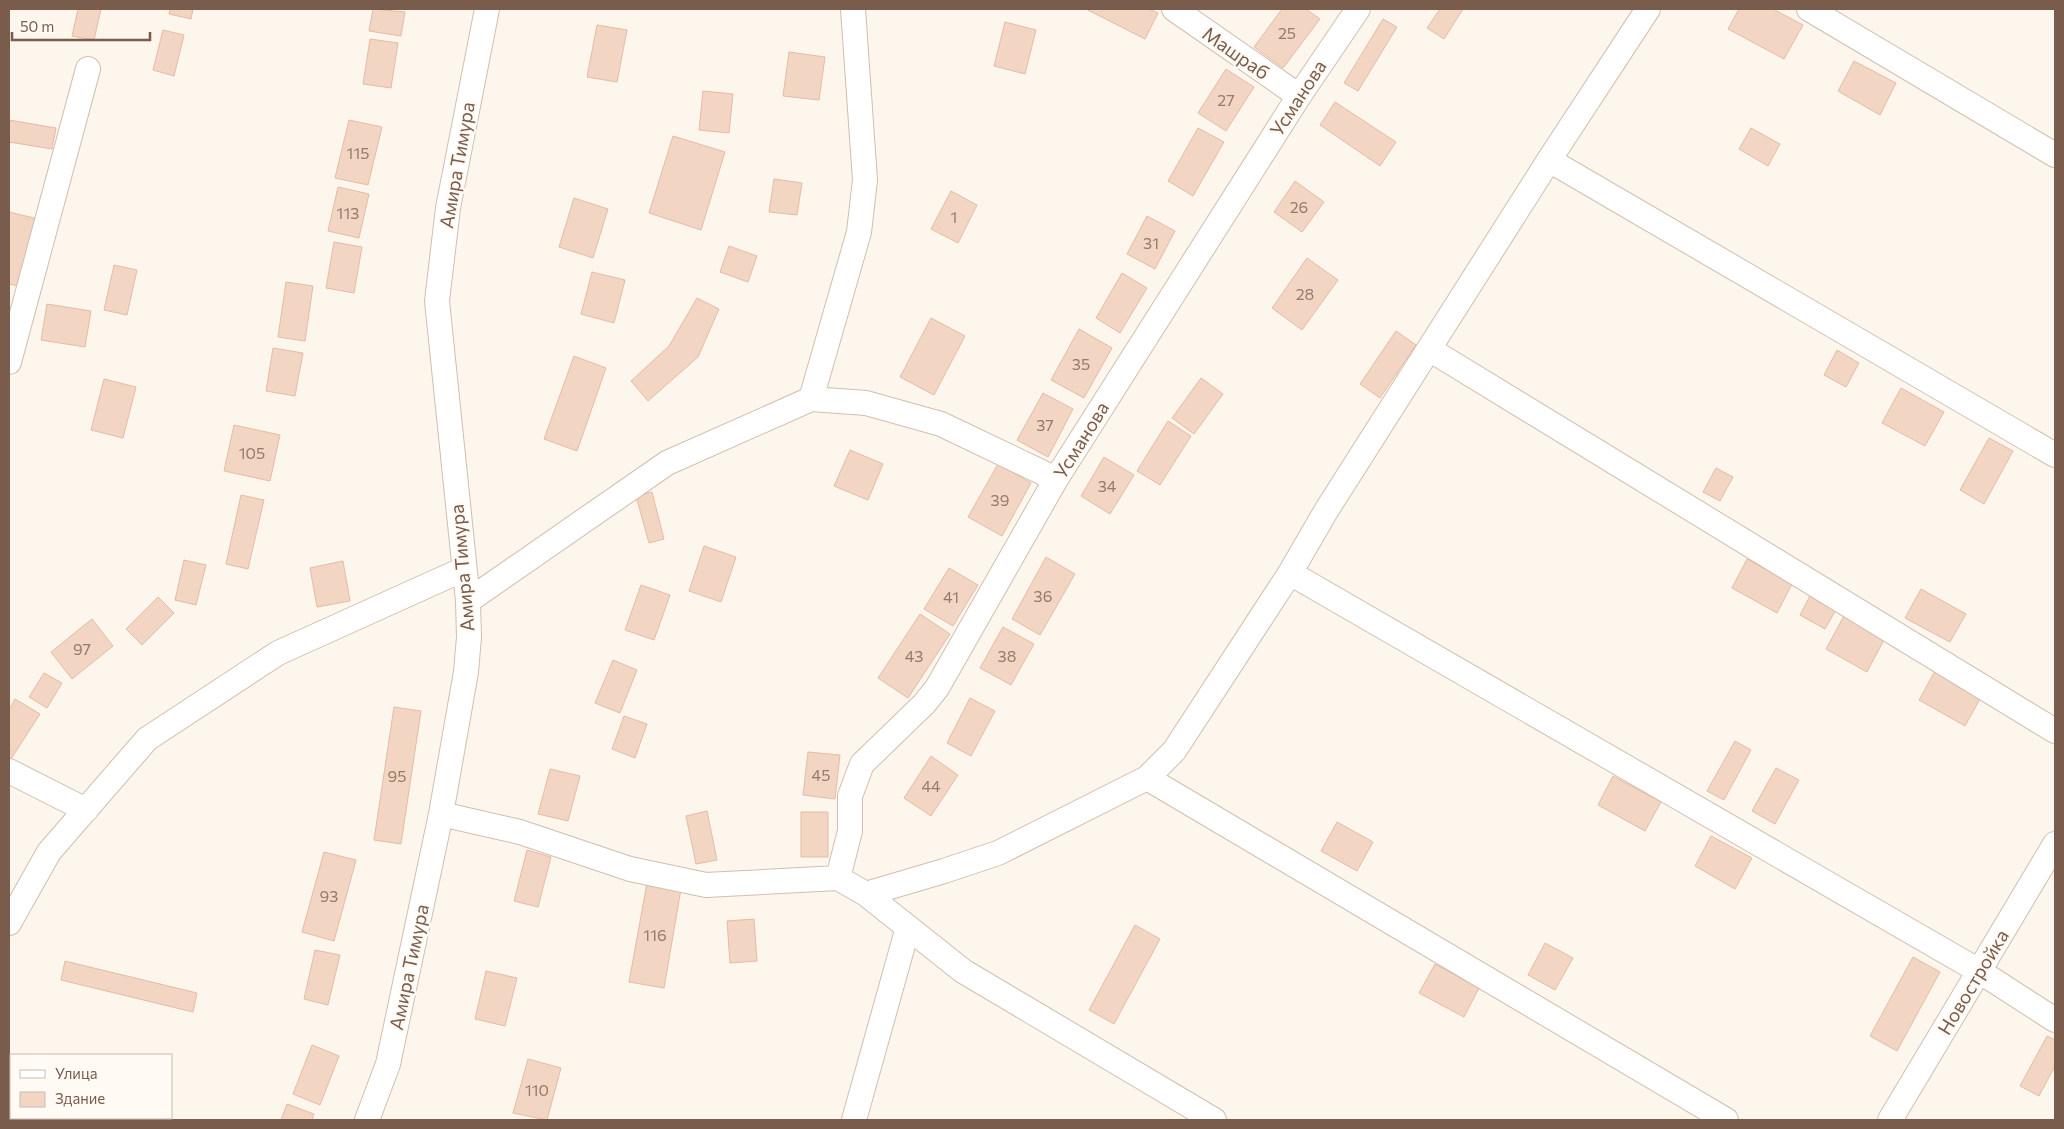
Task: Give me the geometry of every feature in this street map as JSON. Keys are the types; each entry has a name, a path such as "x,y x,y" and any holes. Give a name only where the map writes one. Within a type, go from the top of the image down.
{"street":[{"name":"Амира Тимура","path":"367,1120 388,1064 441,814 466,672 468,601 437,301 448,208 487,9"},
{"path":"811,399 859,232 866,180 853,9"},
{"name":"Машраб","path":"1174,9 1299,96"},
{"name":"Усманова","path":"838,878 850,831 850,796 862,764 924,704 937,688 1056,479 1299,96 1358,9"},
{"path":"866,894 944,872 998,853 1147,778 1174,751 1290,573 1326,511 1428,349 1648,9"},
{"path":"1809,9 2055,155"},
{"path":"9,362 88,69"},
{"path":"1549,160 2055,455"},
{"path":"1428,349 2055,731"},
{"path":"468,601 668,463 811,399 866,403 940,424 1056,479"},
{"path":"9,923 49,852 146,739 278,653 464,569"},
{"path":"1290,573 1979,971 2055,1020"},
{"path":"9,771 86,810"},
{"path":"1147,778 1726,1120"},
{"path":"441,814 520,832 630,869 706,885 838,878 866,894 963,971 1214,1120"},
{"name":"Новостройка","path":"1890,1120 2055,844"},
{"path":"854,1120 908,927"}],"building":[{"path":"78,9 101,9 94,40 72,36"},
{"path":"170,9 193,9 191,19 169,14"},
{"path":"373,9 405,12 401,36 369,31"},
{"path":"1086,9 1148,9 1158,13 1145,39"},
{"path":"1282,9 1306,9 1320,19 1283,68 1254,47"},
{"path":"1440,9 1463,9 1444,39 1427,28"},
{"path":"1739,9 1773,9 1803,25 1784,59 1728,29"},
{"path":"1383,19 1397,27 1358,91 1344,83"},
{"path":"1005,22 1036,30 1025,74 994,66"},
{"path":"597,25 627,30 617,82 587,77"},
{"path":"163,30 184,35 174,76 153,70"},
{"path":"370,39 398,43 391,88 363,84"},
{"path":"789,52 825,57 819,100 783,96"},
{"path":"1854,61 1896,83 1880,115 1838,91"},
{"path":"1226,69 1254,87 1226,131 1198,113"},
{"path":"703,91 733,94 729,133 699,130"},
{"path":"1335,102 1396,142 1380,166 1320,125"},
{"path":"9,120 56,128 52,149 9,142"},
{"path":"349,120 382,127 368,185 335,178"},
{"path":"1198,128 1224,142 1193,196 1168,181"},
{"path":"1751,128 1780,144 1768,166 1739,149"},
{"path":"673,136 725,152 701,230 649,213"},
{"path":"774,179 802,183 797,215 769,212"},
{"path":"1295,181 1324,202 1302,232 1274,212"},
{"path":"338,187 369,194 359,238 328,231"},
{"path":"951,191 977,205 958,243 931,229"},
{"path":"574,198 608,209 593,258 559,247"},
{"path":"9,212 38,219 23,287 9,284"},
{"path":"1147,216 1175,231 1155,269 1127,254"},
{"path":"334,242 362,247 354,293 326,288"},
{"path":"729,246 757,256 748,282 720,272"},
{"path":"1307,258 1338,280 1302,330 1272,308"},
{"path":"114,265 137,270 127,315 104,310"},
{"path":"592,272 625,280 614,323 581,314"},
{"path":"1122,273 1147,288 1120,333 1096,318"},
{"path":"286,282 313,286 305,341 278,337"},
{"path":"697,298 719,309 698,357 648,401 631,381 669,346"},
{"path":"47,304 91,311 85,347 41,340"},
{"path":"931,318 965,336 934,395 900,377"},
{"path":"1079,329 1112,348 1084,398 1051,380"},
{"path":"1396,331 1416,345 1380,398 1360,384"},
{"path":"273,348 303,353 295,396 266,391"},
{"path":"1837,350 1859,363 1846,387 1824,375"},
{"path":"574,356 606,368 577,451 544,439"},
{"path":"1201,378 1223,394 1194,434 1172,418"},
{"path":"104,379 136,387 123,438 91,430"},
{"path":"1901,388 1944,412 1925,446 1882,423"},
{"path":"1043,393 1073,409 1048,457 1017,440"},
{"path":"1168,421 1191,436 1160,485 1137,471"},
{"path":"234,425 280,435 270,481 224,471"},
{"path":"1989,438 2013,451 1984,504 1960,490"},
{"path":"850,450 883,464 868,500 834,486"},
{"path":"1104,457 1134,475 1110,514 1081,496"},
{"path":"998,464 1031,483 1002,536 968,517"},
{"path":"1716,468 1733,477 1720,501 1703,492"},
{"path":"652,492 664,539 649,543 636,496"},
{"path":"241,495 264,500 248,569 226,564"},
{"path":"704,546 736,557 721,602 689,591"},
{"path":"1046,557 1075,574 1040,635 1012,619"},
{"path":"1747,559 1792,584 1777,613 1732,588"},
{"path":"184,560 206,565 196,605 175,600"},
{"path":"343,561 350,601 317,607 310,568"},
{"path":"949,568 978,585 953,626 924,609"},
{"path":"641,585 670,595 654,640 625,630"},
{"path":"1921,589 1966,614 1950,642 1905,618"},
{"path":"1811,594 1837,608 1825,629 1800,615"},
{"path":"158,597 174,613 142,645 126,629"},
{"path":"920,614 950,634 908,698 878,678"},
{"path":"1844,616 1885,638 1867,672 1826,649"},
{"path":"92,619 113,646 72,679 51,652"},
{"path":"1003,627 1034,644 1011,685 980,668"},
{"path":"613,660 637,670 620,713 595,703"},
{"path":"1935,671 1981,697 1965,726 1919,700"},
{"path":"44,673 62,683 47,708 29,697"},
{"path":"970,698 995,711 971,756 947,743"},
{"path":"15,699 40,714 11,759 9,758 9,710"},
{"path":"394,707 421,711 401,844 374,840"},
{"path":"624,716 647,724 635,758 612,749"},
{"path":"1735,741 1751,750 1724,800 1707,791"},
{"path":"808,752 840,755 835,799 803,795"},
{"path":"931,756 958,775 931,816 904,798"},
{"path":"1776,768 1799,780 1775,824 1752,811"},
{"path":"550,769 580,776 568,821 538,814"},
{"path":"1613,776 1661,802 1645,831 1598,805"},
{"path":"707,811 717,860 696,864 686,816"},
{"path":"801,812 828,812 828,857 801,857"},
{"path":"1337,822 1373,842 1357,871 1321,851"},
{"path":"1711,836 1752,858 1735,889 1695,866"},
{"path":"527,850 551,857 538,907 514,901"},
{"path":"324,852 356,860 334,941 302,932"},
{"path":"647,883 681,889 664,988 629,982"},
{"path":"754,919 757,961 730,963 727,921"},
{"path":"1135,925 1160,939 1114,1024 1089,1010"},
{"path":"1545,943 1573,958 1555,990 1528,975"},
{"path":"315,950 340,955 328,1005 304,999"},
{"path":"1913,957 1940,972 1897,1051 1870,1036"},
{"path":"65,961 197,993 193,1012 61,980"},
{"path":"1435,964 1479,988 1464,1017 1419,993"},
{"path":"486,971 517,978 505,1026 475,1019"},
{"path":"2047,1036 2055,1040 2055,1066 2039,1096 2020,1086"},
{"path":"312,1045 339,1056 320,1105 293,1094"},
{"path":"528,1059 561,1068 547,1120 513,1113"},
{"path":"287,1104 314,1114 312,1120 281,1120"},
{"path":"110,1119 136,1119 135,1120"}]}
